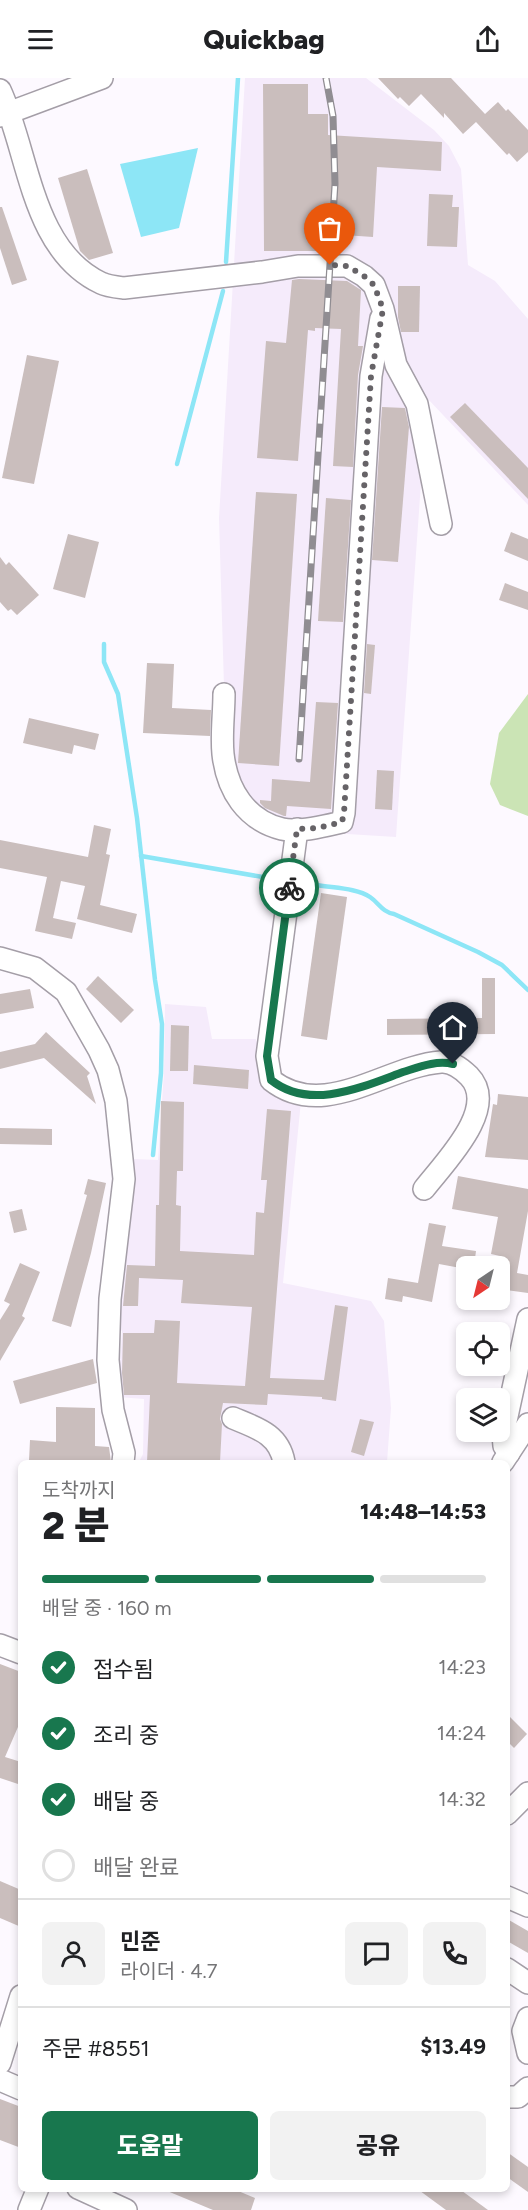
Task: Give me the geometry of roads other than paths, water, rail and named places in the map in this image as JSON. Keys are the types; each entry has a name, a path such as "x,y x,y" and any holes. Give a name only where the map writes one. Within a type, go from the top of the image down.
{"street":[{"path":"5,114 102,78"},
{"path":"0,90 5,114 47,227 69,258 101,283 124,288 298,266 347,266 374,285 383,309 396,365 417,404 441,524"},
{"path":"224,694 223,755 230,783 239,803 255,818 283,830 317,828 342,822 370,388 383,309"},
{"path":"297,829 267,1056 271,1080 283,1090 299,1094 336,1094 419,1067 442,1062 453,1064 463,1070 478,1090 477,1110 462,1139 424,1189"},
{"path":"0,958 35,968 66,992 99,1050 108,1070 116,1101 124,1179 110,1299 108,1359 113,1410 124,1453 123,1460"},
{"path":"506,1458 502,1435 528,1319"},
{"path":"233,1418 266,1432 278,1443 283,1460"},
{"path":"506,1458 528,1424"},
{"path":"0,1645 18,1652"},
{"path":"510,1811 528,1793"},
{"path":"510,1898 528,1906"},
{"path":"510,1971 528,1983"},
{"path":"0,2063 18,2006"},
{"path":"528,2018 523,2031 528,2053"},
{"path":"0,2080 18,2088"},
{"path":"510,2097 518,2097 528,2088"},
{"path":"29,2210 36,2192"},
{"path":"102,2194 126,2210"}],"water":[{"path":"198,148 179,228 141,237 120,164"}],"waterway":[{"path":"226,262 238,78"},
{"path":"177,464 223,291"},
{"path":"104,644 104,662 118,694 137,818 162,1024 161,1073 153,1155"},
{"path":"141,856 280,880"},
{"path":"317,885 365,894 386,911 502,965 528,990"}],"railway":[{"path":"299,759 335,184 333,116 326,78"}]}
